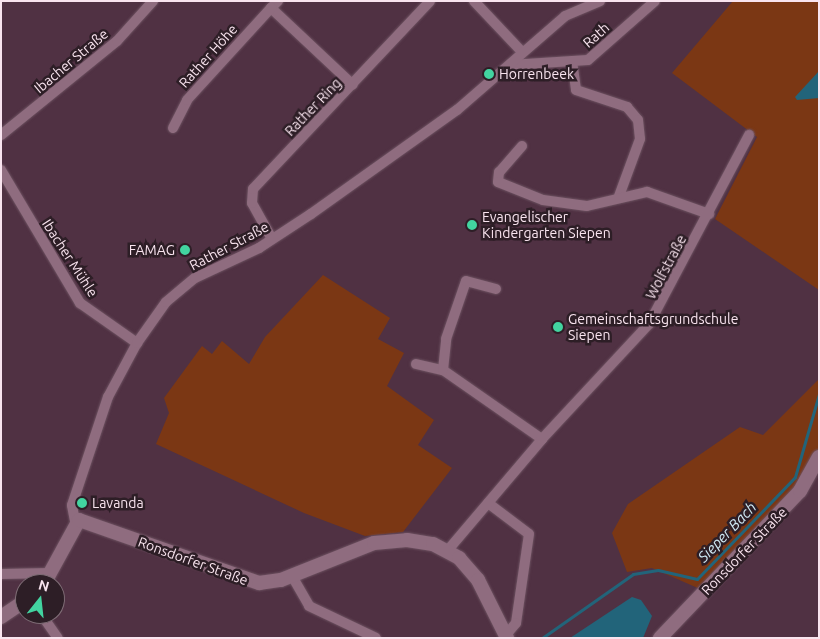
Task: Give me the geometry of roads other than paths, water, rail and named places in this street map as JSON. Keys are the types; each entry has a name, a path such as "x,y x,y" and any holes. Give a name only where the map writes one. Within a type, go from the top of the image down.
{"main road":[{"name":"Ronsdorfer Straße","path":"660,638 800,491 819,457"},
{"name":"Ronsdorfer Straße","path":"75,521 250,582 268,583 292,576 381,542 407,540 448,550"},
{"path":"50,574 75,521"},
{"path":"448,550 478,580 507,636"},
{"path":"1,617 15,608"}],"street":[{"name":"Ibacher Straße","path":"1,135 110,48 153,1"},
{"name":"Rather Ring","path":"272,239 252,203 253,190 430,1"},
{"path":"474,1 522,52"},
{"name":"Rath","path":"522,52 565,16 600,1"},
{"name":"Rath","path":"510,65 588,60 606,48 655,1"},
{"name":"Rather Höhe","path":"173,128 187,100 274,5 353,85"},
{"name":"Rather Straße","path":"75,521 72,505 92,439 137,343 166,302 185,286 272,239 435,126 510,65 522,52"},
{"name":"Rath","path":"572,61 572,84 582,93 627,107 638,120 640,139 619,196"},
{"name":"Wolfstraße","path":"448,550 542,439 649,324 749,136"},
{"path":"522,146 499,172 498,182 569,207 619,196 656,193 709,214"},
{"name":"Ibacher Mühle","path":"1,170 80,302 137,343"},
{"path":"443,370 446,339 466,281 496,289"},
{"path":"416,364 443,370 542,439"},
{"path":"488,502 529,534 516,623 507,636"},
{"path":"1,574 15,575"},
{"path":"292,576 309,606 376,638"},
{"path":"48,624 58,638"}],"water":[{"path":"819,71 819,98 797,100 795,97"},
{"path":"632,597 641,600 652,616 643,638 570,638"}],"waterway":[{"name":"Sieper Bach","path":"542,638 633,574 658,570 697,579 795,477 819,394"}],"place":[{"name":"Horrenbeek","path":"489,74"},
{"name":"Evangelischer Kindergarten Siepen","path":"472,225"},
{"name":"FAMAG","path":"185,250"},
{"name":"Gemeinschaftsgrundschule Siepen","path":"558,327"},
{"name":"Lavanda","path":"82,503"}]}
